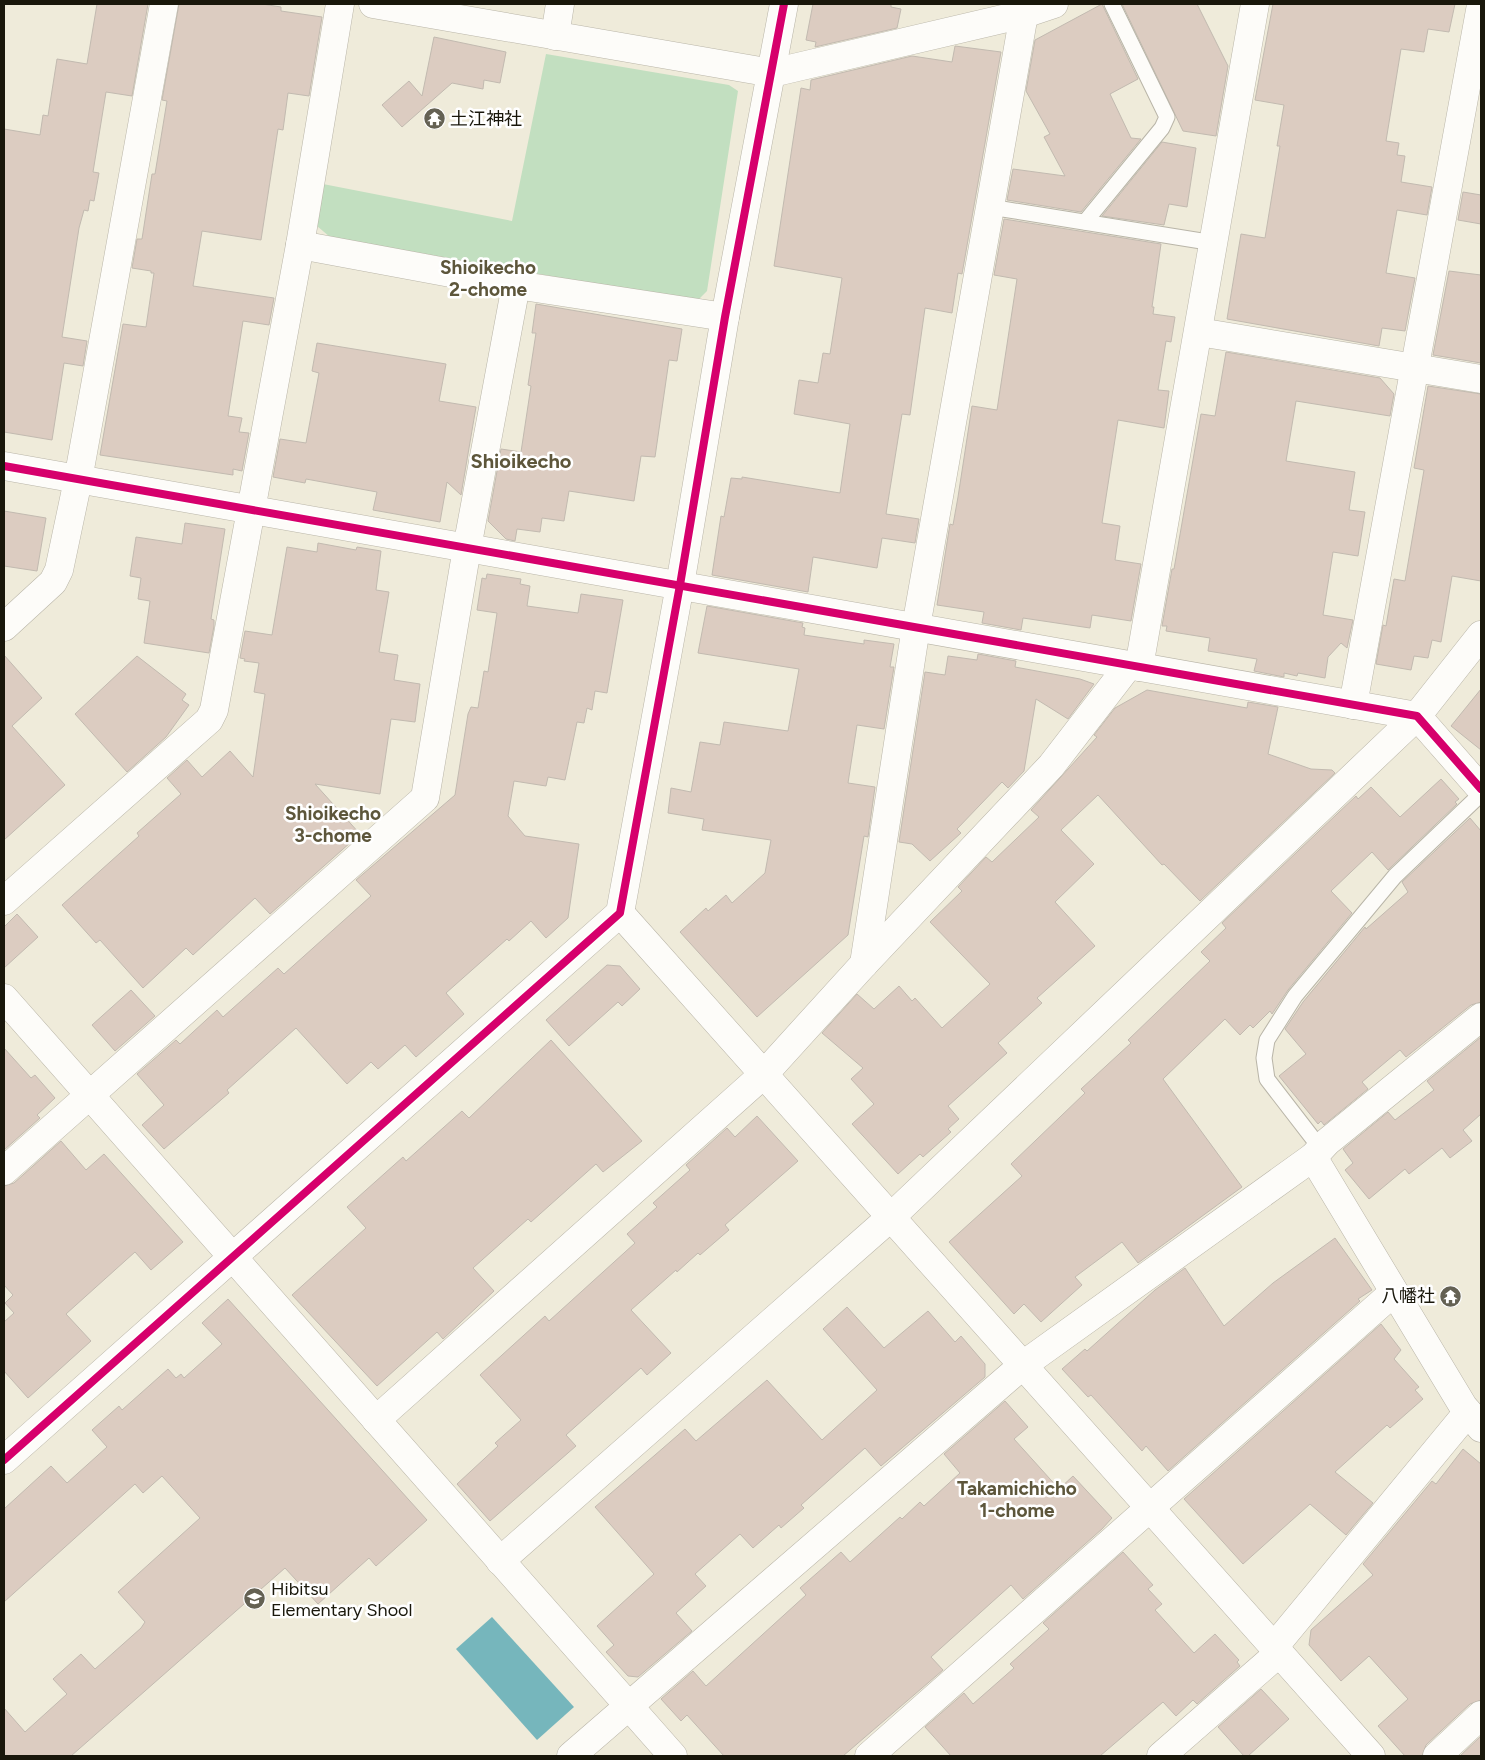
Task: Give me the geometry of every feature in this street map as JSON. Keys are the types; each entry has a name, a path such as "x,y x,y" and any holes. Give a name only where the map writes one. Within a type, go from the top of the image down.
{"street":[{"path":"4,627 53,582 59,570 78,480 164,4"},
{"path":"4,901 209,720 214,710 253,510 340,4"},
{"path":"373,4 772,73 1024,14 1054,4"},
{"path":"555,36 560,4"},
{"path":"4,1460 620,913 680,585 725,317 784,4"},
{"path":"376,1420 764,1074 864,964 1051,766 1134,666 1199,332 1255,4"},
{"path":"1353,705 1481,5"},
{"path":"864,964 916,627 1024,14"},
{"path":"300,245 516,285 725,317"},
{"path":"4,1171 425,798 467,548 516,285"},
{"path":"1199,332 1481,379"},
{"path":"4,466 1417,716 1481,789"},
{"path":"500,1561 891,1216 1417,716 1481,635"},
{"path":"620,913 1371,1756"},
{"path":"4,998 673,1756"},
{"path":"572,1756 1023,1365 1317,1153 1481,1017"},
{"path":"1161,1756 1276,1650 1473,1410 1394,1292 1317,1153"},
{"path":"869,1756 1394,1292"},
{"path":"1437,1756 1481,1716"}],"lane":[{"path":"1085,222 1162,128 1168,118 1112,4"},
{"path":"990,207 1214,243"},
{"path":"1317,1153 1267,1079 1264,1058 1268,1040 1295,996 1395,876 1481,794"}],"green space":[{"path":"546,54 729,85 738,91 707,291 696,302 330,237 317,226 323,184 512,221"}],"water":[{"path":"492,1617 574,1707 537,1740 456,1649"}],"building":[{"path":"97,4 148,4 132,96 106,92 93,172 99,173 94,201 90,200 88,211 84,210 79,228 62,337 87,341 83,366 64,363 52,440 4,432 4,129 40,135 43,115 48,116 57,59 87,64"},
{"path":"179,4 262,4 281,7 281,11 322,17 309,96 288,93 283,130 278,129 261,240 202,231 193,286 274,298 269,325 243,321 228,416 242,418 239,432 249,433 242,471 233,469 233,475 100,455 123,324 146,327 154,273 132,268 137,239 142,239 152,174 155,174 167,101 162,100"},
{"path":"813,4 891,4 891,7 901,9 897,28 815,47 816,42 806,40"},
{"path":"1102,4 1138,79 1110,94 1131,138 1141,139 1081,212 1007,200 1013,169 1065,176 1044,137 1050,134 1026,91 1035,40"},
{"path":"1122,4 1197,4 1228,66 1216,136 1183,131"},
{"path":"1273,4 1455,4 1449,32 1428,29 1424,52 1401,49 1386,141 1399,143 1397,155 1405,156 1401,182 1432,187 1427,215 1397,210 1386,273 1415,278 1405,331 1382,328 1379,346 1227,319 1241,234 1265,238 1280,146 1277,146 1284,105 1255,100"},
{"path":"434,37 506,52 500,83 484,80 483,89 452,83 402,127 382,105 409,81 422,96"},
{"path":"955,46 1001,52 962,274 958,273 952,313 925,308 910,415 902,414 886,514 919,519 915,543 882,538 877,568 813,557 808,592 712,575 721,516 724,517 731,478 742,479 742,477 840,493 850,424 794,414 799,380 818,383 823,353 830,354 842,278 774,266 801,88 810,90 811,80 912,56 952,62"},
{"path":"1162,142 1196,148 1187,207 1169,204 1164,225 1102,216"},
{"path":"1463,192 1481,195 1481,224 1458,220"},
{"path":"1004,219 1161,244 1152,307 1154,307 1153,314 1175,317 1171,342 1166,341 1158,390 1169,391 1164,428 1118,420 1102,523 1120,526 1115,560 1141,564 1131,621 1092,615 1090,628 1023,618 1021,630 982,623 984,612 937,605 950,524 953,525 958,497 972,406 997,410 1017,279 994,275"},
{"path":"1449,271 1481,275 1481,363 1433,355"},
{"path":"536,304 682,329 677,361 669,360 655,457 641,456 634,501 569,491 564,521 542,518 540,532 517,529 515,541 506,539 488,521 501,449 521,452 531,386 528,385 536,333 532,333"},
{"path":"317,343 446,364 439,401 476,407 461,495 447,482 440,522 373,510 377,492 306,479 305,483 273,477 280,439 306,443 319,373 312,371"},
{"path":"1226,352 1380,378 1394,394 1390,416 1296,401 1286,461 1355,472 1349,510 1365,512 1358,556 1333,552 1323,615 1353,620 1347,648 1341,643 1328,657 1325,678 1298,673 1297,676 1284,673 1284,677 1254,671 1257,659 1208,651 1210,638 1166,631 1167,626 1162,626 1201,414 1215,416"},
{"path":"1428,386 1481,394 1481,581 1452,576 1441,642 1432,640 1428,658 1414,656 1411,670 1376,664 1383,625 1386,626 1394,579 1405,581 1424,470 1414,468"},
{"path":"4,511 46,518 37,571 4,566"},
{"path":"185,523 225,529 211,619 214,620 214,626 209,653 144,643 150,601 138,599 141,578 130,576 136,537 182,544"},
{"path":"318,543 356,550 357,547 381,551 376,590 389,592 379,652 398,655 394,680 420,684 415,722 391,719 380,794 315,784 360,834 270,914 255,898 193,955 186,948 143,988 100,940 96,943 62,905 139,836 137,833 181,794 167,778 187,760 202,777 230,751 253,777 265,694 254,692 259,663 244,661 245,659 240,658 245,631 272,635 287,547 317,552"},
{"path":"487,574 521,579 520,584 530,586 527,606 578,613 581,594 623,600 607,693 595,691 592,710 587,708 584,723 577,722 565,780 548,777 546,786 514,781 508,816 525,836 579,844 568,918 546,938 531,921 509,941 507,939 446,993 464,1014 416,1057 405,1045 378,1069 371,1062 347,1084 296,1028 227,1090 229,1093 164,1149 142,1125 164,1105 137,1074 176,1040 180,1044 217,1010 223,1017 278,968 284,974 371,896 356,880 455,795 468,714 471,707 478,708 484,671 488,672 497,613 477,610 482,578 486,579"},
{"path":"707,606 803,623 802,627 805,628 804,635 864,644 864,640 894,644 890,667 894,667 884,729 857,725 848,783 875,787 868,837 864,836 848,935 757,1017 680,932 706,908 708,911 726,895 732,903 765,873 771,840 702,830 704,819 668,813 671,788 691,792 700,742 720,745 724,722 788,731 799,669 698,653"},
{"path":"978,654 1016,661 1015,667 1080,679 1094,684 1068,719 1036,699 1024,771 1008,788 1002,782 957,829 961,833 930,861 912,844 899,842 925,672 945,675 948,656 977,660"},
{"path":"4,655 42,698 12,726 65,785 4,840"},
{"path":"137,656 186,694 182,700 189,705 166,737 127,772 75,714"},
{"path":"1481,689 1481,750 1451,726"},
{"path":"1147,690 1247,708 1248,702 1278,707 1268,754 1311,769 1332,770 1335,773 1200,901 1164,864 1162,865 1098,795 1061,830 1094,864 1055,902 1095,946 1037,998 1042,1003 998,1043 1007,1053 948,1106 959,1119 948,1129 951,1132 923,1157 920,1154 898,1174 852,1124 874,1104 851,1079 863,1068 822,1033 857,994 874,1009 899,986 912,1001 915,998 942,1028 990,984 930,922 962,891 958,887 986,857 992,862 1039,817 1031,810 1097,737 1094,735 1115,708"},
{"path":"1441,779 1459,799 1455,802 1457,804 1388,870 1372,852 1331,891 1352,913 1288,990 1272,1014 1270,1011 1253,1028 1250,1025 1240,1035 1225,1019 1163,1079 1242,1187 1138,1263 1122,1242 1075,1277 1082,1285 1041,1322 1024,1304 1014,1314 949,1242 1022,1176 1011,1164 1085,1093 1081,1089 1131,1043 1128,1040 1210,961 1201,952 1226,928 1222,923 1356,796 1358,799 1371,787 1400,817"},
{"path":"1470,818 1481,831 1481,1002 1471,1005 1406,1057 1400,1050 1362,1082 1368,1089 1324,1125 1321,1121 1318,1124 1279,1076 1306,1054 1285,1029 1303,1002 1365,927 1366,929 1408,892 1402,882"},
{"path":"17,914 38,937 4,968 4,927"},
{"path":"607,965 620,966 640,989 622,1006 618,1002 569,1046 546,1020"},
{"path":"131,990 155,1016 115,1051 92,1025"},
{"path":"1481,1037 1481,1114 1463,1130 1472,1141 1450,1158 1442,1148 1409,1174 1405,1169 1369,1199 1345,1170 1353,1163 1343,1149 1388,1112 1395,1120 1434,1090 1427,1081"},
{"path":"551,1040 642,1141 603,1172 596,1164 531,1222 528,1219 473,1268 494,1291 443,1339 437,1332 377,1386 292,1295 366,1228 347,1207 403,1157 406,1161 462,1111 469,1118"},
{"path":"4,1048 31,1078 35,1075 55,1098 37,1115 40,1118 4,1150"},
{"path":"757,1116 798,1161 725,1225 729,1230 700,1255 698,1253 677,1272 676,1270 631,1310 671,1353 647,1375 641,1368 566,1435 576,1446 490,1521 457,1484 498,1446 495,1443 521,1420 480,1375 545,1316 549,1321 635,1243 627,1234 657,1207 653,1203 690,1170 686,1165 727,1128 735,1137"},
{"path":"61,1141 86,1170 104,1154 183,1242 151,1270 135,1252 66,1314 91,1341 28,1398 4,1371 4,1322 14,1313 5,1303 13,1295 4,1285 4,1186 14,1183"},
{"path":"1335,1238 1372,1290 1358,1299 1360,1301 1168,1471 1146,1446 1142,1451 1091,1395 1088,1397 1062,1369 1085,1349 1087,1351 1155,1290 1185,1268 1224,1326 1273,1283"},
{"path":"228,1299 427,1520 376,1566 369,1558 318,1604 285,1568 71,1756 4,1756 4,1708 25,1732 67,1694 53,1679 81,1654 95,1669 141,1628 145,1622 118,1592 200,1518 162,1476 143,1493 135,1484 4,1602 4,1509 51,1466 67,1483 107,1447 92,1430 119,1406 122,1410 168,1369 176,1378 181,1374 184,1378 222,1344 202,1323"},
{"path":"847,1307 884,1348 928,1311 955,1342 961,1336 985,1364 985,1377 881,1466 865,1448 801,1505 804,1508 781,1528 779,1525 753,1548 740,1534 695,1574 706,1586 676,1613 692,1631 638,1677 628,1676 606,1652 614,1645 597,1626 654,1574 595,1507 685,1429 696,1441 767,1380 822,1440 877,1390 823,1329"},
{"path":"1381,1324 1401,1350 1394,1359 1419,1387 1415,1390 1423,1399 1390,1428 1387,1425 1335,1472 1373,1503 1346,1535 1310,1504 1243,1564 1184,1499"},
{"path":"1005,1401 1028,1427 1014,1439 1059,1489 1073,1476 1112,1518 1102,1529 1023,1599 1011,1585 931,1657 943,1670 843,1756 724,1756 687,1715 681,1721 661,1699 693,1671 706,1686 806,1595 800,1588 841,1552 850,1562 900,1517 902,1519 920,1502 924,1506 960,1473 944,1454"},
{"path":"1463,1449 1481,1464 1481,1700 1470,1704 1426,1745 1422,1756 1405,1756 1378,1726 1408,1699 1369,1656 1341,1681 1309,1645 1311,1630 1373,1575 1363,1564 1432,1481 1436,1484"},
{"path":"1123,1552 1153,1585 1148,1589 1162,1604 1155,1610 1194,1653 1215,1634 1239,1660 1237,1662 1240,1666 1197,1704 1193,1700 1176,1716 1163,1702 1100,1756 951,1756 925,1727 964,1693 973,1704 1014,1668 1010,1664 1049,1629 1043,1623"},
{"path":"1261,1689 1289,1719 1248,1756 1244,1756 1218,1727"},
{"path":"1481,1736 1481,1756 1460,1756"}],"cycle path":[{"path":"4,1460 620,913 680,585 725,317 784,4"},
{"path":"4,466 1417,716 1481,789"}],"place":[{"name":"土江神社","path":"434,119"},
{"name":"八幡社","path":"1451,1296"},
{"name":"Hibitsu Elementary Shool","path":"255,1599"}],"district":[{"name":"Shioikecho 2-chome","path":"488,278"},
{"name":"Shioikecho","path":"521,461"},
{"name":"Shioikecho 3-chome","path":"333,824"},
{"name":"Takamichicho 1-chome","path":"1017,1499"}]}
